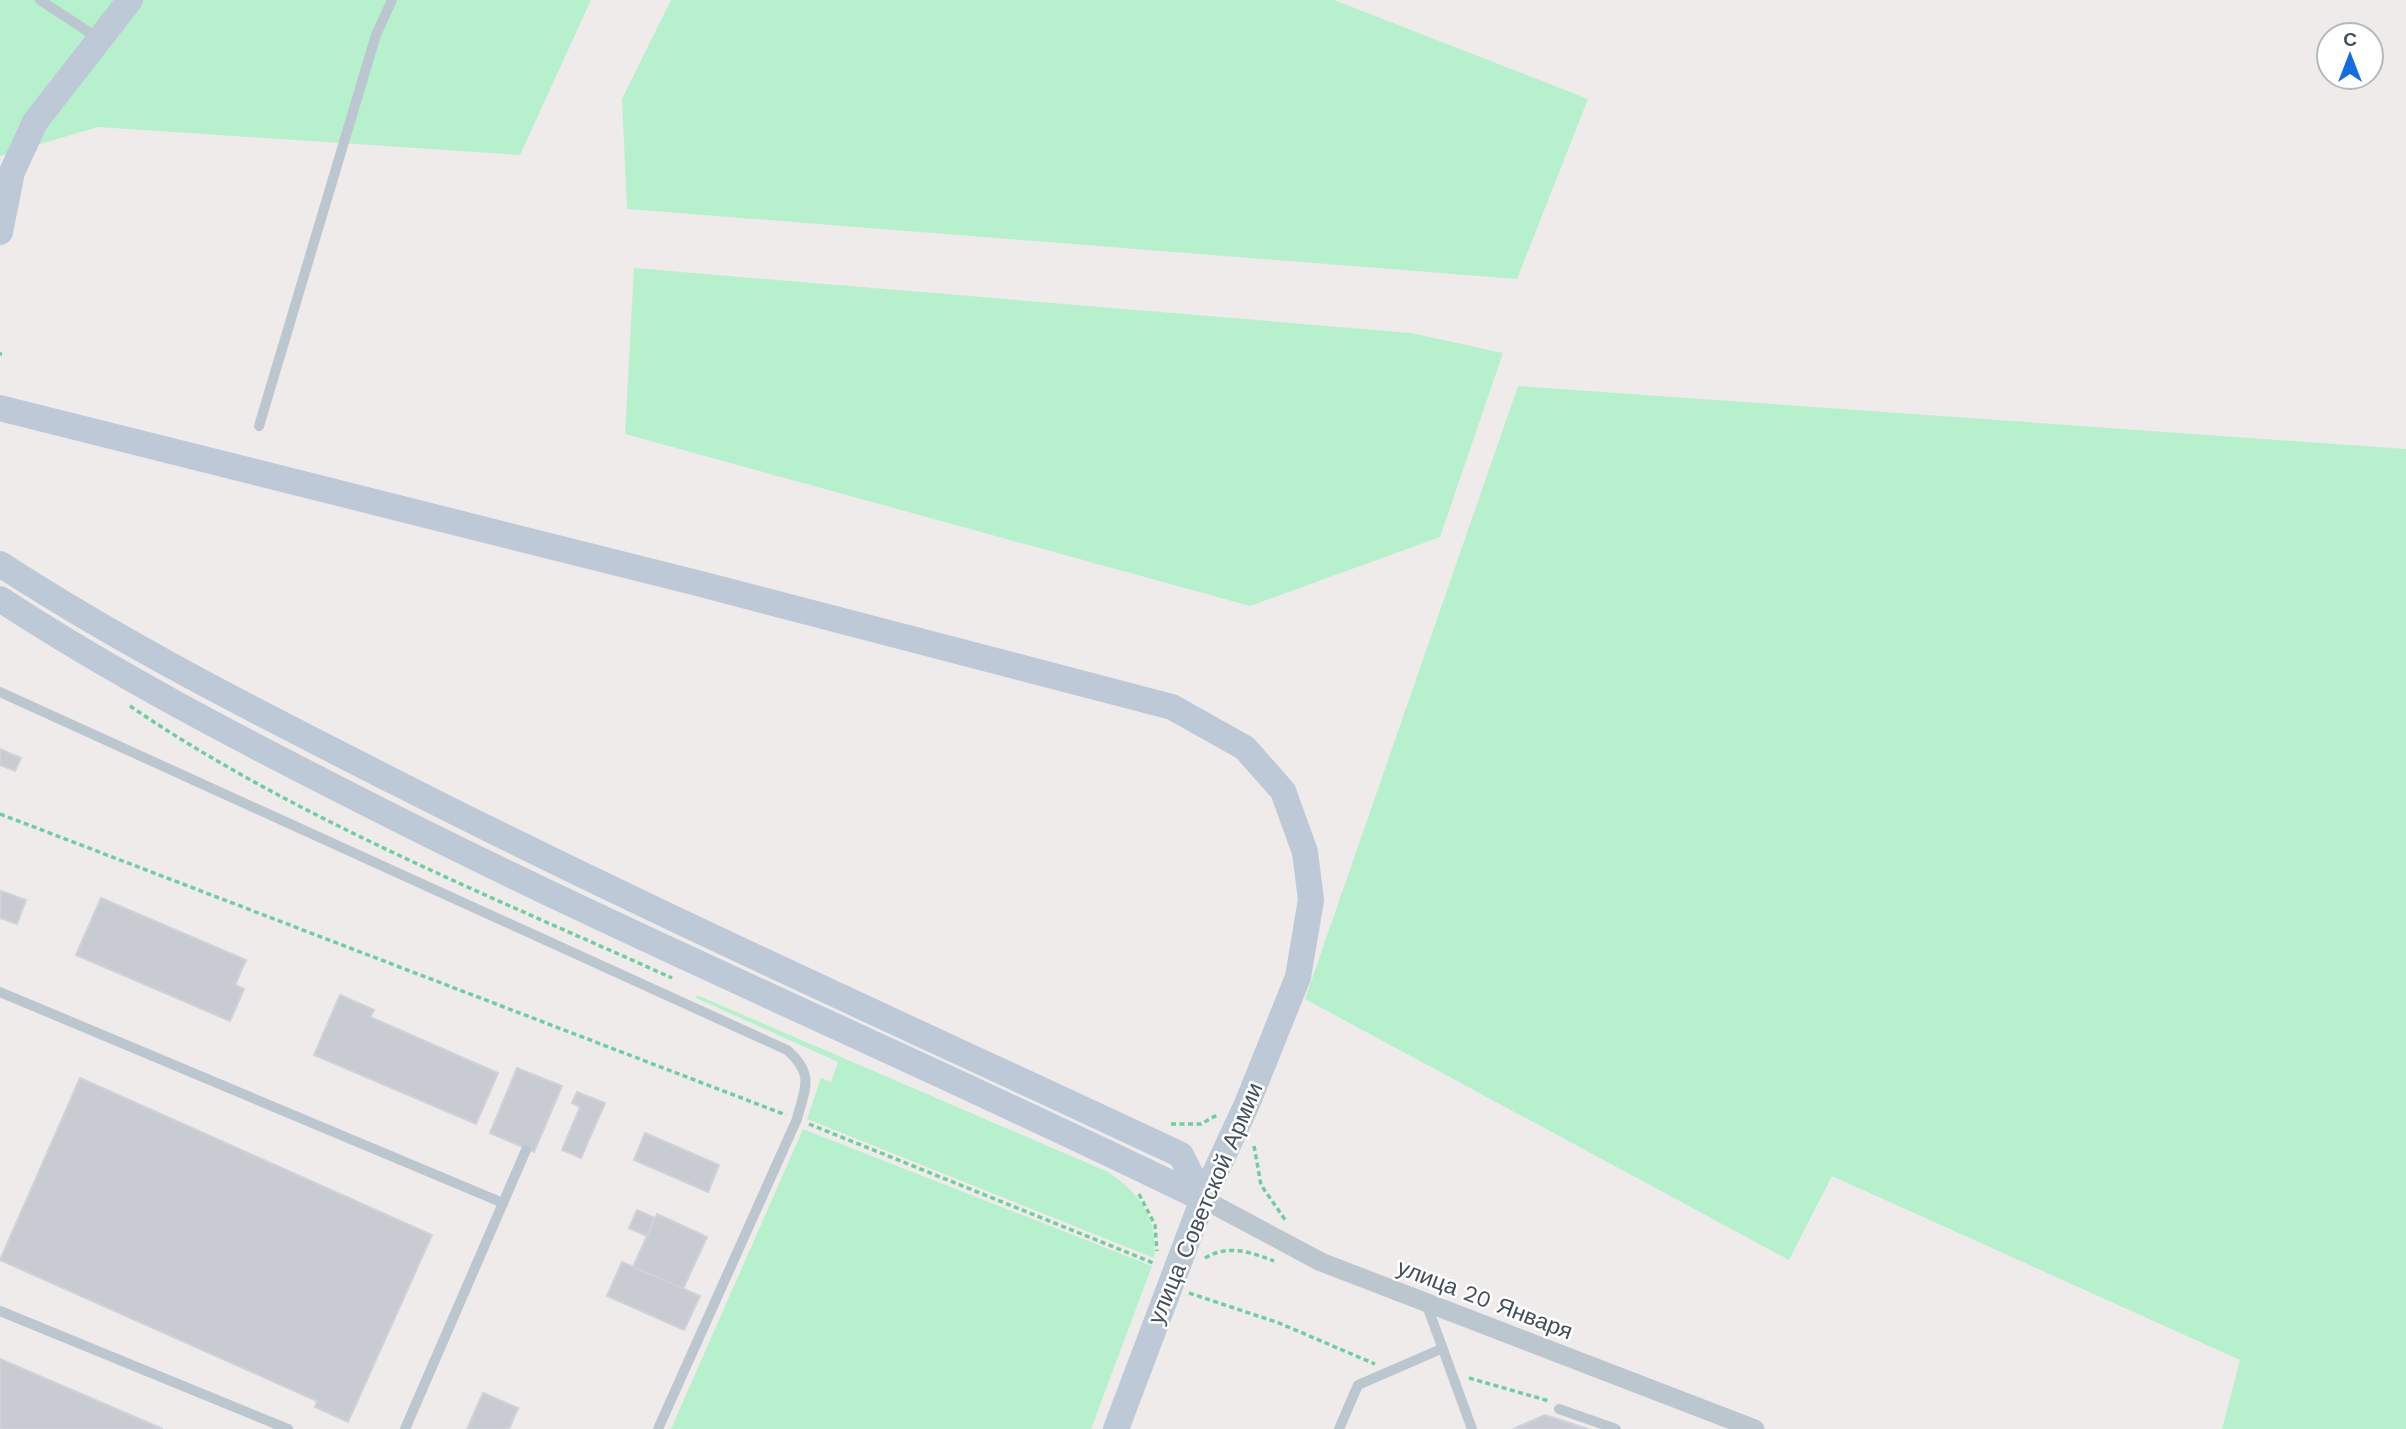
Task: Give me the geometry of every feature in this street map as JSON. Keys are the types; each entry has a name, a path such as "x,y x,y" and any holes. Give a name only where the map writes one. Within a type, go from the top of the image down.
{"main road":[{"path":"0,232 12,172 35,122 130,0"},
{"name":"улица Советской Армии","path":"0,408 1172,707 1245,748 1283,792 1305,852 1311,900 1298,977 1247,1104 1203,1199 1116,1429"},
{"path":"0,564 45,594 230,698 515,843 1181,1155 1203,1199"},
{"path":"0,599 218,728 491,867 1088,1143 1203,1199"}],"street":[{"name":"улица 20 Января","path":"1203,1199 1321,1262 1755,1429"}],"lane":[{"path":"40,0 98,38"},
{"path":"259,426 376,35 392,0"},
{"path":"0,692 787,1050 799,1060 806,1072 806,1085 797,1119 658,1429"},
{"path":"0,992 503,1203"},
{"path":"405,1429 526,1150"},
{"path":"1426,1303 1472,1429"},
{"path":"0,1311 288,1429"},
{"path":"1339,1429 1357,1385 1388,1369 1441,1349"},
{"path":"1559,1409 1616,1429"}],"path":[{"path":"0,814 797,1119 1156,1264"},
{"path":"1180,1294 1200,1295 1243,1310 1388,1369"},
{"path":"1449,1372 1548,1400 1559,1409"}],"green space":[{"path":"0,0 591,0 520,155 98,127 0,156"},
{"path":"671,0 1334,0 1588,99 1517,279 627,209 622,99"},
{"path":"634,268 1411,333 1503,353 1440,537 1250,606 625,434"},
{"path":"1518,386 2406,449 2406,1429 2222,1429 2240,1360 1832,1176 1789,1260 1305,999"},
{"path":"697,995 1106,1171 1128,1188 1144,1207 1153,1231 1154,1258 807,1119 821,1078 831,1082 838,1062 696,998"},
{"path":"803,1129 1152,1266 1091,1429 671,1429"}],"building":[{"path":"0,749 21,758 15,771 0,765"},
{"path":"1,891 26,900 17,924 0,918"},
{"path":"101,898 246,960 235,985 244,989 230,1021 76,955"},
{"path":"340,995 374,1010 370,1017 498,1073 476,1124 314,1055"},
{"path":"517,1068 562,1086 534,1152 490,1133"},
{"path":"80,1078 432,1235 348,1422 315,1407 317,1401 0,1260"},
{"path":"577,1092 605,1103 581,1158 562,1150 580,1107 572,1103"},
{"path":"645,1133 719,1165 708,1192 634,1160"},
{"path":"637,1210 655,1218 647,1236 629,1228"},
{"path":"657,1214 707,1237 683,1289 633,1267"},
{"path":"622,1262 700,1296 684,1330 607,1296"},
{"path":"0,1359 163,1429 0,1429"},
{"path":"483,1393 518,1408 509,1429 467,1429"},
{"path":"1545,1415 1588,1429 1513,1429"}]}
